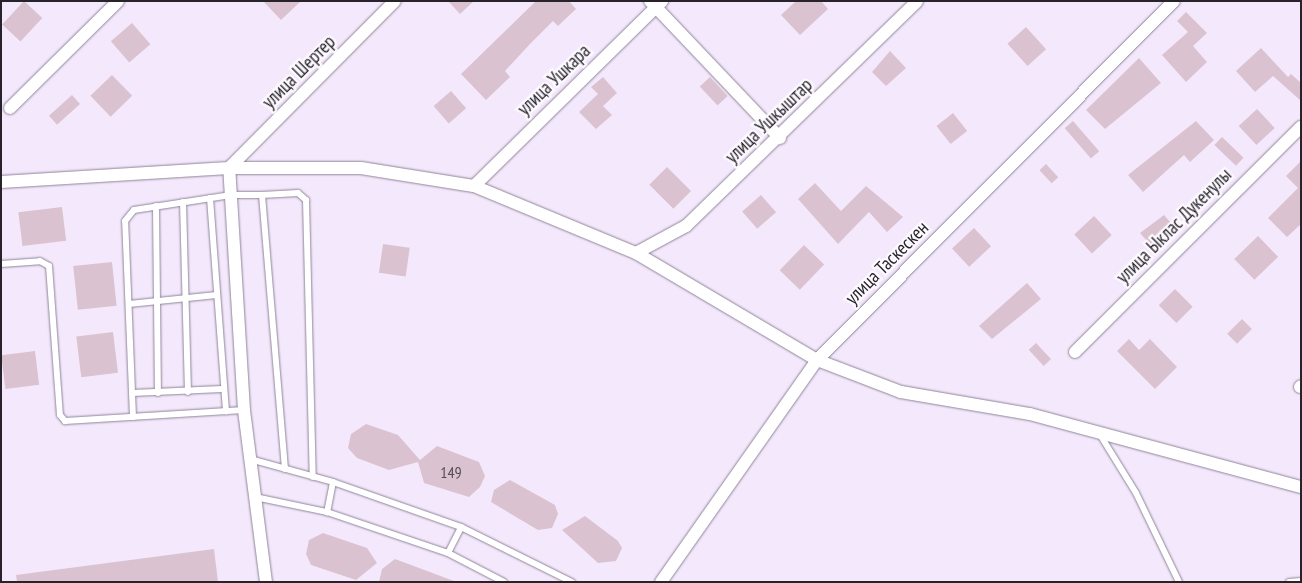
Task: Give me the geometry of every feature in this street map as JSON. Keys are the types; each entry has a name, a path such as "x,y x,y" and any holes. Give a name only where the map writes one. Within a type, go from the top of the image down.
{"street":[{"path":"10,108 118,1"},
{"name":"улица Шертер","path":"229,168 395,1"},
{"name":"улица Ушкыштар","path":"636,253 686,226 780,138 917,1"},
{"name":"улица Таскескен","path":"662,582 817,360 1174,1"},
{"path":"656,3 665,22 780,138"},
{"name":"улица Ушкара","path":"474,186 656,3"},
{"name":"улица Ыклас Дукенулы","path":"1075,352 1301,127"},
{"path":"229,168 244,410 266,582"},
{"path":"1,182 229,168 361,168 474,186 636,253 817,360 901,392 1030,414 1301,488"}],"lane":[{"path":"133,417 125,221 134,210 156,206 231,195 298,193 306,200 313,477"},
{"path":"262,195 285,469"},
{"path":"210,198 222,389 226,411"},
{"path":"183,202 188,392"},
{"path":"156,206 158,393"},
{"path":"1,264 40,261 49,266 60,415 65,421 244,410"},
{"path":"129,304 217,295"},
{"path":"132,393 222,389"},
{"path":"1099,432 1136,493 1179,582"},
{"path":"250,459 333,482 461,527 572,582"},
{"path":"327,512 333,482"},
{"path":"254,497 327,512 448,553 504,582"},
{"path":"448,553 461,527"},
{"path":"1289,582 1301,581"}],"building":[{"path":"24,1 42,18 20,41 2,24"},
{"path":"263,1 301,1 281,20"},
{"path":"448,1 474,1 460,14"},
{"path":"536,1 569,1 576,9 558,26 553,21 530,44 505,71 510,77 486,100 461,74"},
{"path":"796,1 821,1 828,9 800,35 781,15"},
{"path":"1186,12 1207,33 1193,46 1207,62 1186,82 1162,55 1188,32 1177,21"},
{"path":"132,23 150,44 129,63 111,41"},
{"path":"1026,27 1046,49 1027,66 1007,44"},
{"path":"1261,48 1288,77 1291,74 1301,83 1301,101 1273,76 1255,92 1236,71"},
{"path":"890,51 906,68 886,86 872,72"},
{"path":"1139,58 1161,83 1105,129 1086,110"},
{"path":"112,75 132,96 111,117 90,96"},
{"path":"603,77 617,93 603,106 612,115 596,129 579,112 598,94 591,87"},
{"path":"710,77 728,96 717,106 700,87"},
{"path":"451,91 466,108 449,123 434,106"},
{"path":"72,95 80,104 57,125 49,116"},
{"path":"1257,109 1275,128 1256,145 1239,126"},
{"path":"953,113 967,131 951,144 936,126"},
{"path":"1073,121 1099,151 1091,158 1065,128"},
{"path":"1196,121 1214,140 1190,162 1184,155 1143,192 1128,175"},
{"path":"1222,137 1244,158 1236,166 1214,145"},
{"path":"1301,161 1301,224 1287,237 1268,218 1298,188 1286,176"},
{"path":"1046,164 1058,177 1052,183 1039,170"},
{"path":"667,167 691,191 673,209 649,185"},
{"path":"815,183 841,211 866,186 903,217 887,232 869,212 838,244 798,199"},
{"path":"761,195 776,212 757,229 742,211"},
{"path":"62,207 66,241 22,246 18,212"},
{"path":"1164,215 1177,230 1157,253 1140,233"},
{"path":"1094,216 1112,235 1092,253 1074,234"},
{"path":"974,228 991,246 969,267 952,248"},
{"path":"1258,236 1278,257 1254,280 1234,259"},
{"path":"383,244 410,248 406,276 379,273"},
{"path":"804,245 824,264 800,290 780,270"},
{"path":"112,262 117,306 78,310 73,266"},
{"path":"1027,283 1041,299 992,339 979,326"},
{"path":"1175,289 1193,307 1176,323 1159,305"},
{"path":"1242,319 1252,329 1237,344 1227,334"},
{"path":"113,332 118,373 81,377 76,337"},
{"path":"1129,339 1139,350 1150,339 1177,367 1155,389 1117,351"},
{"path":"1036,343 1051,359 1044,366 1029,350"},
{"path":"35,351 39,385 5,389 1,355"},
{"path":"366,424 398,435 420,460 437,446 479,462 485,476 480,487 469,497 424,483 418,462 389,470 357,458 348,448 351,434"},
{"path":"510,480 555,505 558,514 552,528 538,530 491,502 494,490"},
{"path":"585,516 618,541 622,548 616,561 598,563 562,530"},
{"path":"323,533 367,548 377,563 356,580 311,565 306,554 309,540"},
{"path":"214,549 218,582 17,582 16,575"},
{"path":"395,559 454,581 379,582 382,569"}]}
